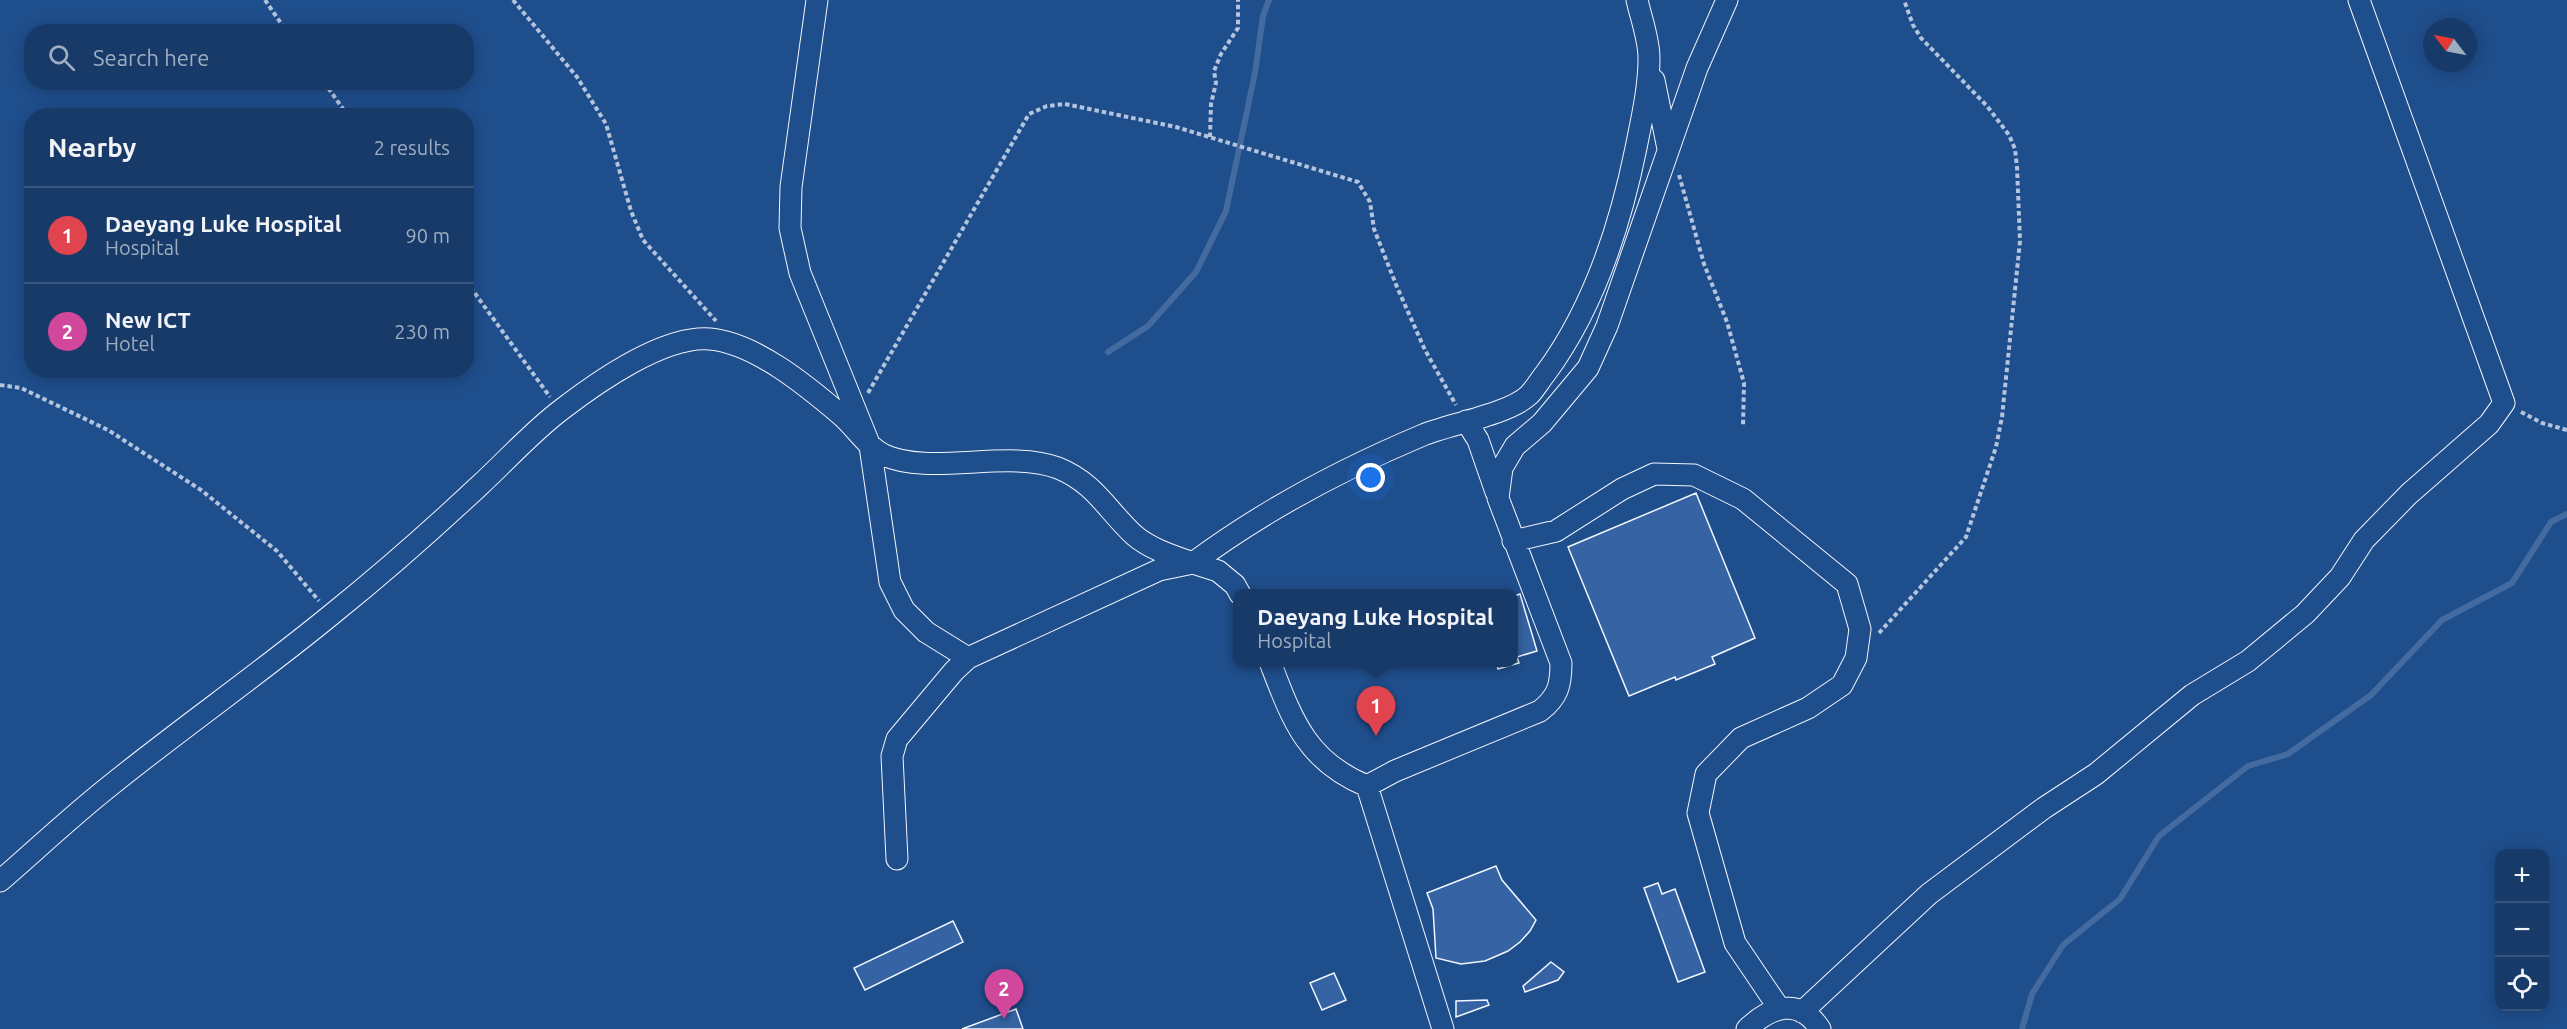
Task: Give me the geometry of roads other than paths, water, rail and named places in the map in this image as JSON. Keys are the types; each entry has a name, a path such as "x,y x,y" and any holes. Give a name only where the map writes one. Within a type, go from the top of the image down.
{"street":[{"path":"817,0 791,187 790,228 800,273 870,446 890,582 904,610 926,632 968,658"},
{"path":"1637,0 1668,149"},
{"path":"1515,446 1542,423 1588,368 1607,326 1697,68 1727,0"},
{"path":"1802,1012 1929,894 2044,808 2096,774 2192,695 2248,661 2305,614 2340,577 2364,540 2409,494 2489,424 2504,403 2359,0"},
{"path":"1498,498 1502,468 1515,446 1528,396 1562,351 1590,297 1613,242 1629,181 1644,108 1649,56"},
{"path":"0,881 108,787 331,615 449,514 560,411 650,353 681,341 708,338 732,343 759,356 791,376 841,415 870,446 887,456 913,462 1020,462 1055,466 1084,481 1106,502 1135,536 1156,549 1218,571 1237,589"},
{"path":"897,859 892,756 897,739 954,671 968,658 1159,570 1193,563 1230,535 1339,473 1424,435 1509,406 1528,396"},
{"path":"1272,667 1287,708 1302,737 1322,759 1347,778 1367,786 1395,771 1540,711 1554,700 1561,682 1561,663 1513,541 1478,440 1466,421"},
{"path":"1513,541 1556,531 1622,489 1654,474 1695,475 1743,499 1847,584 1860,629 1856,658 1842,685 1808,708 1741,738 1706,774 1698,813 1735,943 1779,1008"},
{"path":"1367,786 1443,1029"},
{"path":"1747,1029 1760,1017 1779,1008 1802,1012 1820,1029"}],"waterway":[{"path":"1108,352 1148,326 1196,272 1226,211 1255,73 1263,16 1269,0"},
{"path":"2022,1029 2032,994 2063,945 2120,899 2159,836 2248,766 2288,754 2371,695 2442,620 2512,583 2551,522 2567,514"}],"place":[{"name":"Daeyang Luke Hospital","path":"1376,736"},
{"name":"New ICT","path":"1004,1019"}]}
